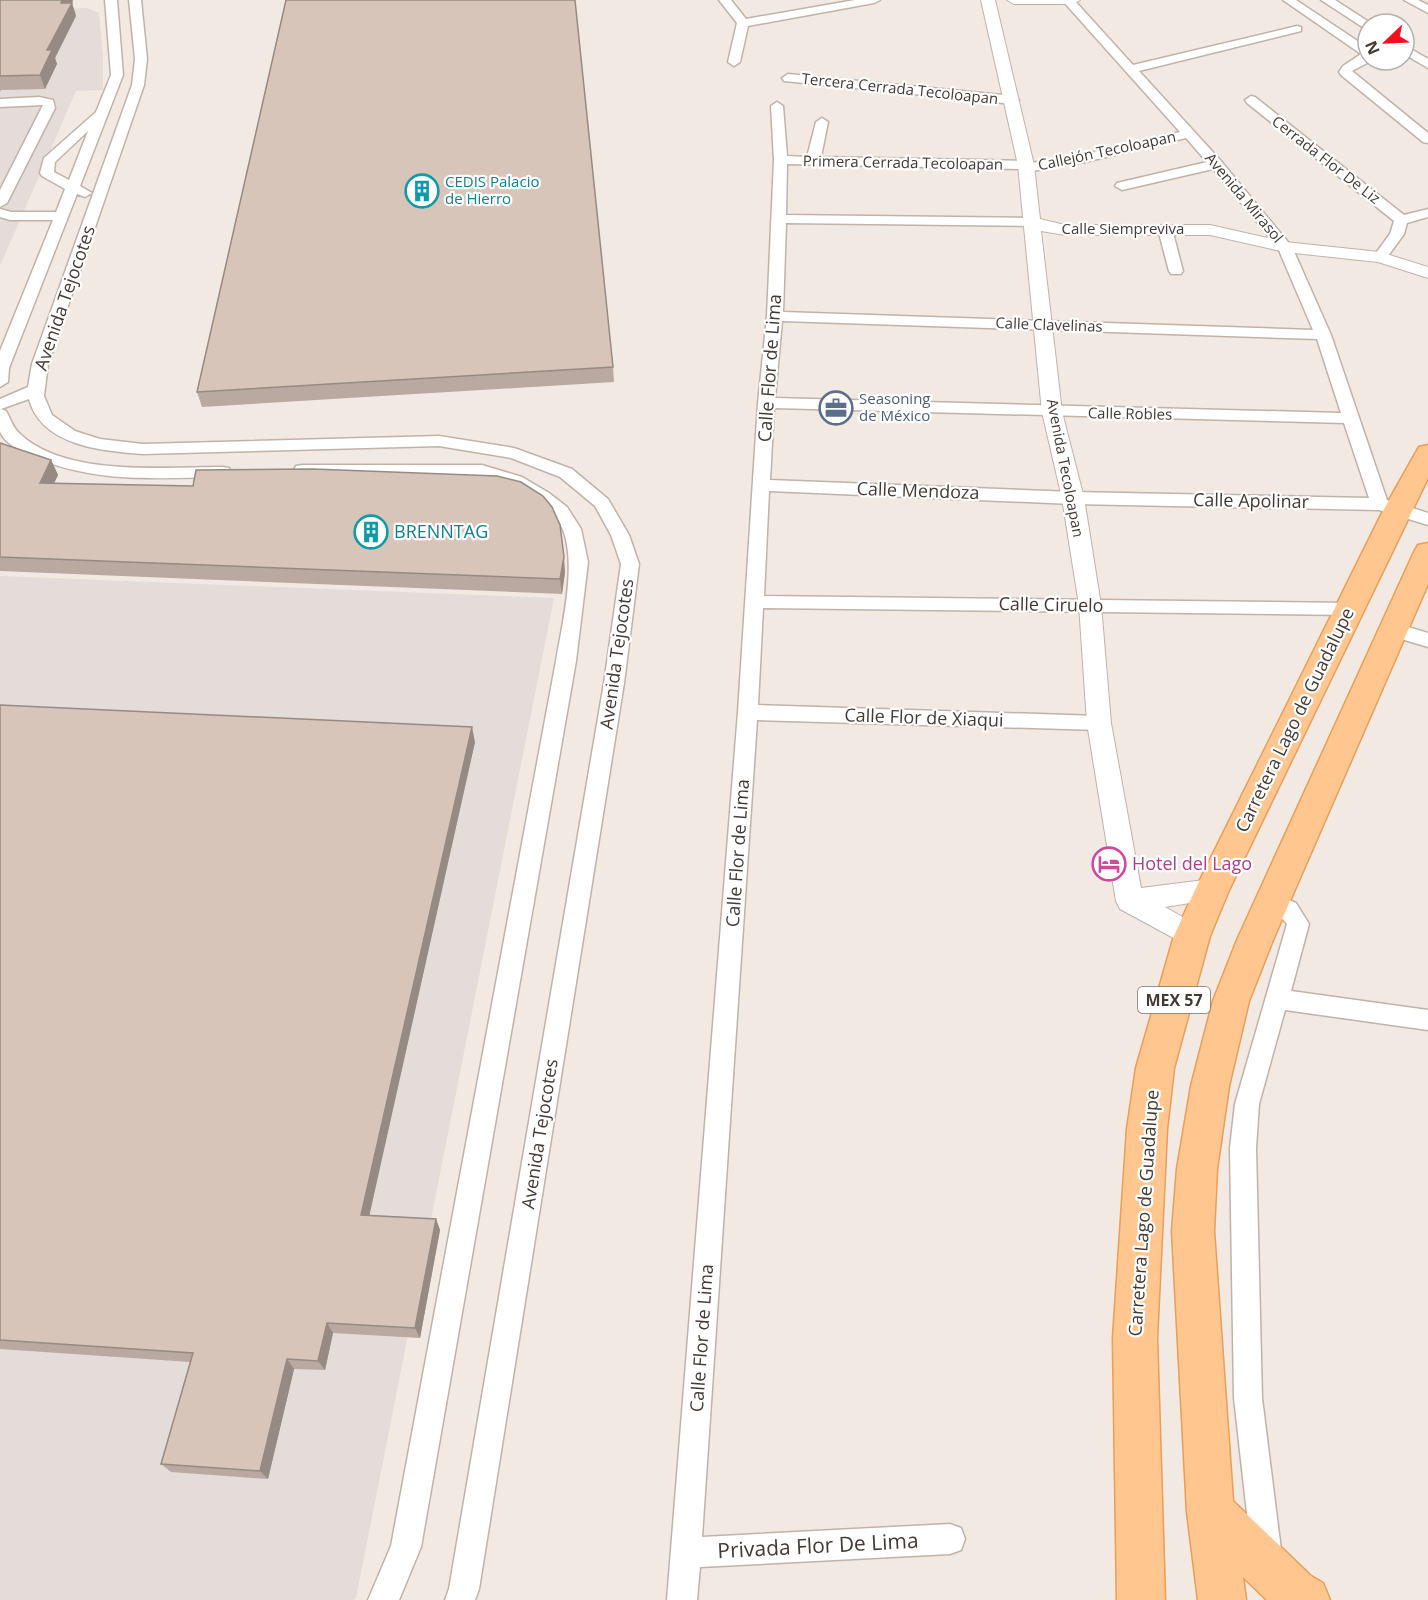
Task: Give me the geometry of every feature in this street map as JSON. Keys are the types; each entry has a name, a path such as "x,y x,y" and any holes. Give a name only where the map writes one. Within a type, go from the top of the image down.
{"main road":[{"name":"Carretera Lago de Guadalupe","path":"1141,1600 1135,1338 1147,1129 1155,1068 1192,936 1212,890 1349,609 1402,511 1428,453"},
{"name":"MEX 57","path":"1222,1600 1209,1512 1193,1231 1197,1169 1210,1086 1231,1001 1273,902 1412,635 1428,552"},
{"path":"1209,1512 1294,1593 1306,1600"}],"street":[{"name":"Avenida Tejocotes","path":"0,382 1,368 117,75 111,0"},
{"name":"Avenida Tejocotes","path":"135,0 141,60 138,85 40,363 36,390 39,405 48,419 87,442 113,447 143,449 439,441 514,453 566,473 586,487 602,503 620,535 630,564 618,662 464,1589 460,1600"},
{"path":"725,0 743,23"},
{"path":"743,23 874,0"},
{"name":"Avenida Tecoloapan","path":"988,0 1013,100 1026,167 1052,412 1072,498 1090,605 1099,723 1131,901"},
{"path":"1014,0 1073,0"},
{"name":"Avenida Mirasol","path":"1068,0 1216,164 1285,247 1323,335 1350,418 1402,511"},
{"path":"1289,0 1366,53 1367,58 1345,72 1428,140"},
{"path":"1327,0 1356,18"},
{"path":"1410,0 1428,10"},
{"path":"734,62 743,23"},
{"path":"1129,70 1297,29"},
{"name":"Tercera Cerrada Tecoloapan","path":"788,78 1013,100"},
{"name":"Cerrada Flor De Liz","path":"1251,100 1401,220"},
{"path":"0,103 39,101 49,103 49,108 0,203"},
{"name":"Calle Flor de Lima","path":"682,1600 748,712 766,403 775,316 781,160 777,106"},
{"path":"98,201 73,186 55,179 47,173 46,167 49,161 103,110"},
{"path":"813,160 822,122"},
{"name":"Callejón Tecoloapan","path":"1026,167 1085,158 1188,134"},
{"name":"Primera Cerrada Tecoloapan","path":"781,160 1026,167"},
{"path":"1122,186 1216,164"},
{"path":"0,213 10,216 61,216"},
{"path":"1380,257 1397,234 1401,220 1428,213"},
{"name":"Calle Siempreviva","path":"778,219 1031,222 1065,230 1210,230 1285,247 1380,257 1428,273"},
{"path":"1165,229 1176,270"},
{"name":"Calle Clavelinas","path":"775,316 1323,335"},
{"path":"0,405 36,390"},
{"name":"Calle Robles","path":"766,403 1350,418"},
{"path":"0,414 10,436 57,462 82,470 113,473 241,471"},
{"path":"288,471 482,470 516,481 561,511 572,529 579,562 566,661 406,1547 384,1600"},
{"name":"Calle Mendoza","path":"763,485 1072,498"},
{"name":"Calle Apolinar","path":"1072,498 1402,511"},
{"name":"Calle Ciruelo","path":"754,602 1349,609"},
{"name":"Calle Flor de Xiaqui","path":"748,712 1099,723"},
{"path":"1131,901 1212,890"},
{"path":"1131,901 1192,936"},
{"path":"1268,1568 1248,1398 1244,1148 1247,1104 1298,924 1293,914 1284,905 1273,902"},
{"path":"1276,999 1428,1020"},
{"name":"Privada Flor De Lima","path":"686,1553 950,1539"}],"shaded area":[{"path":"87,8 99,13 103,55 103,90 76,91 0,266 0,11"},
{"path":"0,576 554,598 356,1598 353,1600 0,1600"}],"building":[{"path":"0,0 62,0 61,3 72,3 47,50 52,50 40,75 0,76"},
{"name":"CEDIS Palacio de Hierro","path":"286,0 575,0 613,367 197,392"},
{"path":"0,443 51,460 40,483 193,486 196,470 313,469 497,476 521,482 543,496 552,507 560,525 564,557 560,579 0,557"},
{"path":"0,705 472,727 361,1215 436,1219 415,1328 327,1323 318,1361 287,1359 260,1471 161,1464 193,1353 0,1340"}],"place":[{"name":"CEDIS Palacio de Hierro","path":"422,191"},
{"name":"Seasoning de México","path":"836,408"},
{"name":"BRENNTAG","path":"371,532"},
{"name":"Hotel del Lago","path":"1109,864"}]}
